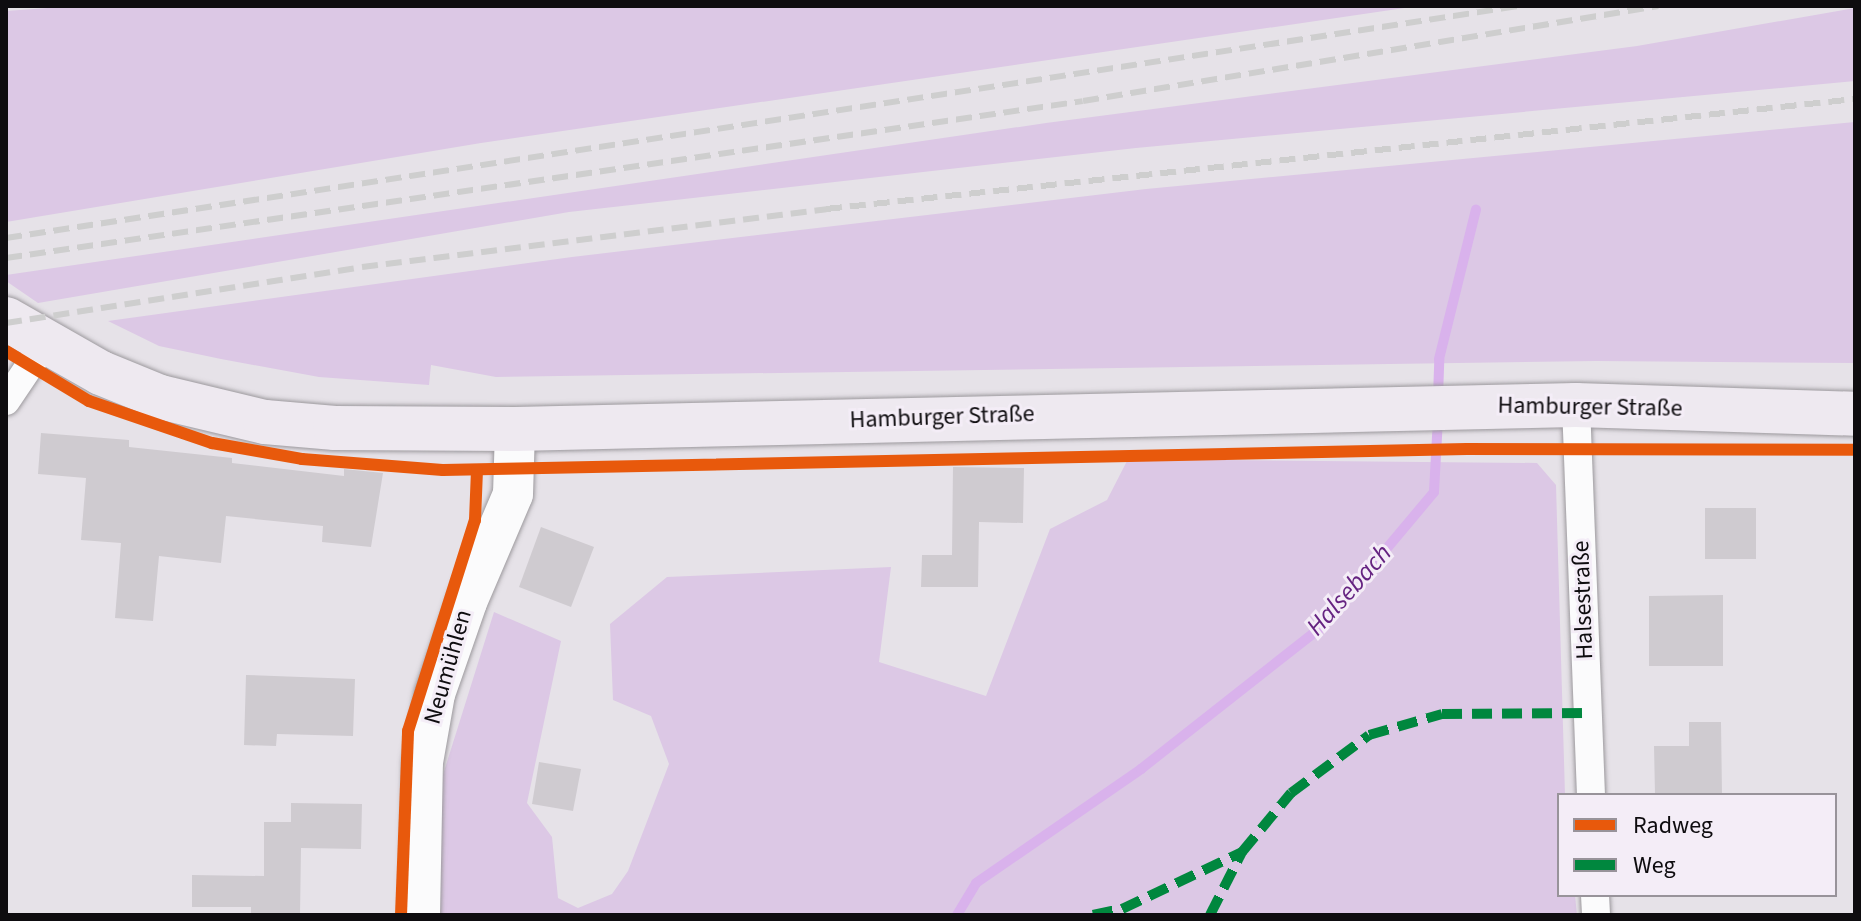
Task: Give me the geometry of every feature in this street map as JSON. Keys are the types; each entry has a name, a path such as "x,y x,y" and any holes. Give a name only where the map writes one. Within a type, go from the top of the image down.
{"main road":[{"name":"Hamburger Straße","path":"6,319 45,343 160,397 265,422 515,429 1576,405 1855,414"}],"street":[{"path":"6,401 45,343"},
{"name":"Halsestraße","path":"1576,405 1591,793"},
{"name":"Neumühlen","path":"420,915 423,762 435,694 467,602 513,494 515,429"}],"shaded area":[{"path":"76,6 1418,6 481,143 6,222 6,11"},
{"path":"1855,8 1855,81 1136,148 569,212 38,303 6,281 6,275 1046,123 1637,46"},
{"path":"1855,122 1855,363 1596,361 496,377 431,365 429,385 319,377 221,359 159,346 108,321 572,257 1146,189"},
{"path":"1128,459 1537,463 1556,485 1565,793 1557,793 1557,897 1575,897 1577,915 432,915 436,797 494,612 561,641 527,803 552,837 558,898 578,908 612,894 628,871 669,764 651,716 613,700 610,624 667,577 891,567 879,662 986,696 1050,529 1107,500"}],"building":[{"path":"41,433 129,440 129,447 232,458 232,463 344,476 344,469 383,473 371,547 322,542 323,526 226,516 221,563 159,556 153,621 115,618 121,543 81,540 86,478 38,474"},
{"path":"953,467 1024,468 1023,523 979,522 978,587 921,587 922,555 952,555"},
{"path":"1705,508 1756,508 1756,559 1705,559"},
{"path":"541,527 594,547 571,607 519,587"},
{"path":"1723,595 1723,666 1649,666 1649,596"},
{"path":"246,675 355,679 353,736 277,734 276,746 244,745"},
{"path":"1689,722 1721,722 1722,793 1655,793 1654,746 1689,746"},
{"path":"539,762 581,769 573,811 532,804"},
{"path":"291,803 362,804 361,849 301,848 300,915 251,915 251,907 192,907 192,875 264,876 264,822 291,822"}],"waterway":[{"name":"Halsebach","path":"1438,397 1439,359 1476,210"},
{"name":"Halsebach","path":"957,915 976,883 1141,769 1320,628 1434,492 1438,417"}],"railway":[{"path":"6,238 1519,6"},
{"path":"6,258 1083,101 1658,6"},
{"path":"6,323 362,267 826,209 1855,99"}],"marked path":[{"path":"1093,915 1122,909 1242,852 1291,793 1369,735 1442,714 1588,713"},
{"path":"1210,915 1242,852"}],"cycle path":[{"path":"6,351 89,401 212,443 302,459 443,470 1467,449 1855,450"},
{"path":"401,915 408,731 475,520 477,470"}]}
